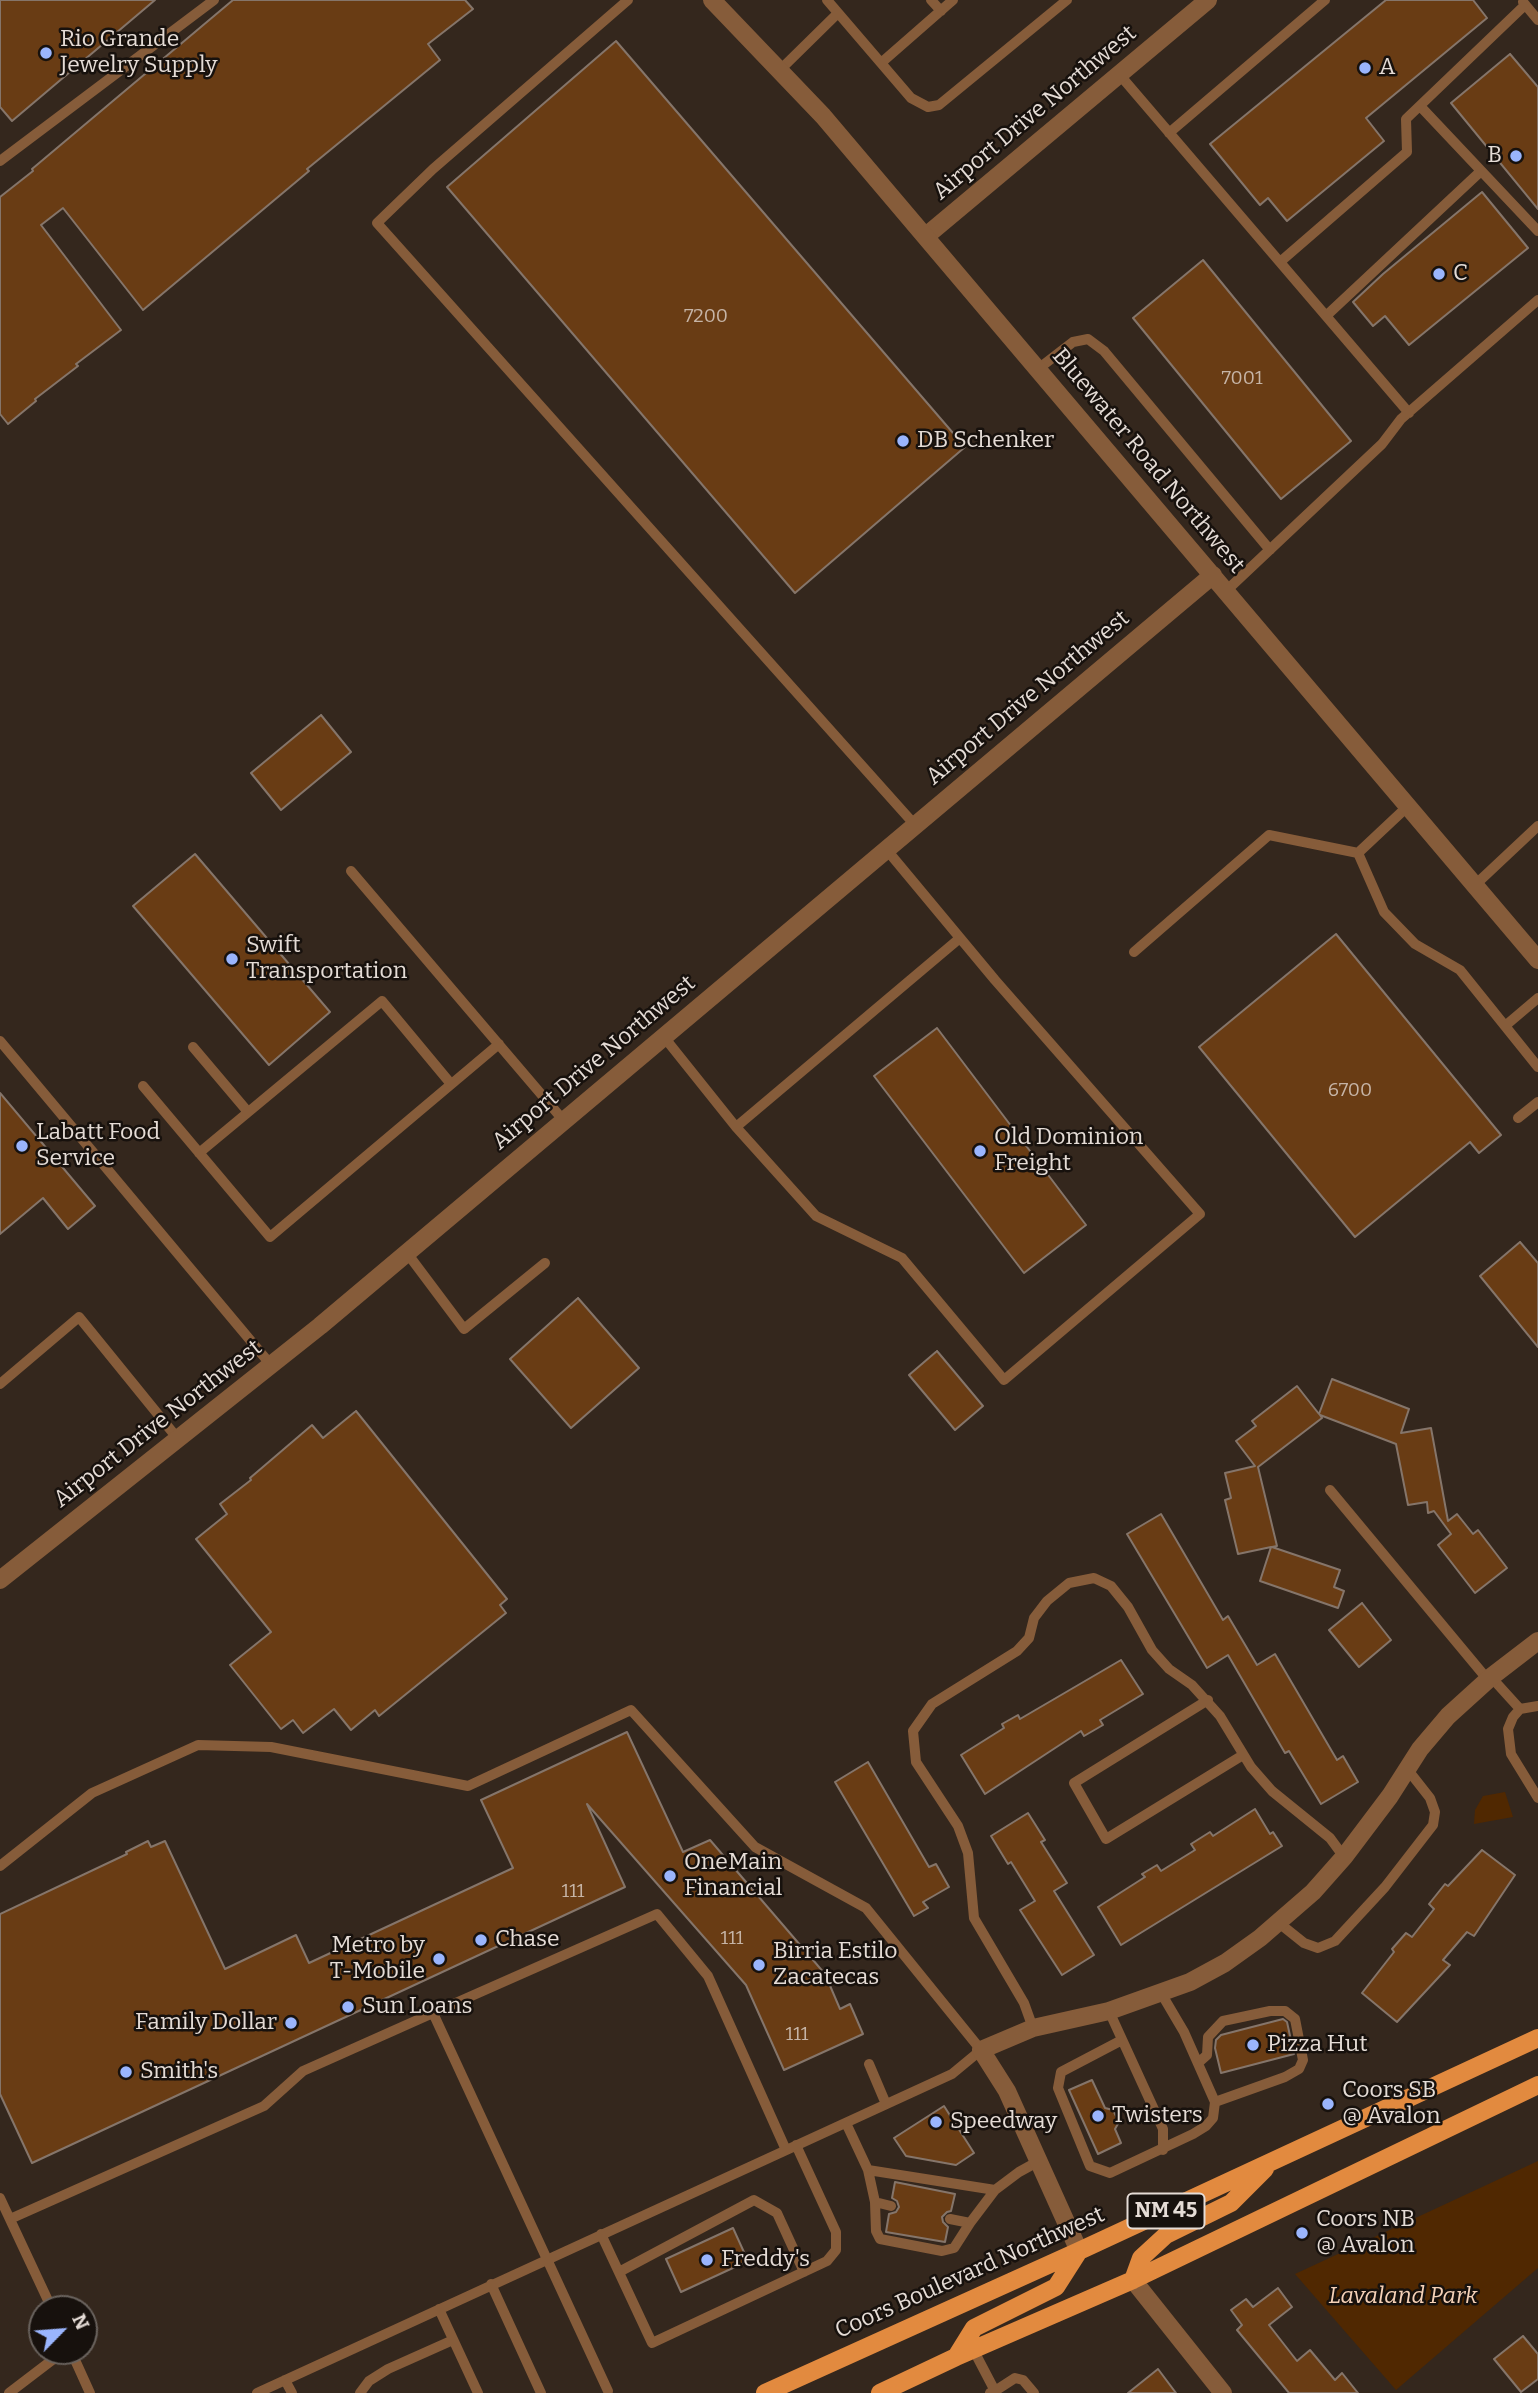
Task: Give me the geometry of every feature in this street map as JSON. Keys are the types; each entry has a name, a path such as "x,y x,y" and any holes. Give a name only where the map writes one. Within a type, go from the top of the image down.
{"main road":[{"name":"Coors Boulevard Northwest","path":"765,2393 1538,2038"},
{"name":"NM 45","path":"880,2393 973,2349 1133,2280 1538,2085"},
{"path":"1133,2280 1141,2258 1166,2235 1231,2203 1272,2161"},
{"path":"956,2357 974,2328 1056,2287 1079,2251"}],"street":[{"name":"Bluewater Road Northwest","path":"712,0 823,116 1538,960"},
{"name":"Airport Drive Northwest","path":"926,236 1203,2"},
{"name":"Airport Drive Northwest","path":"0,1580 271,1365 407,1253 1213,575"},
{"path":"1079,2251 1007,2091 981,2050 1033,2028 1109,2011 1161,1993 1190,1982 1225,1963 1279,1923 1312,1892 1344,1857 1408,1770 1420,1749 1448,1716 1538,1641"},
{"path":"1133,2280 1223,2393"}],"lane":[{"path":"0,161 214,0"},
{"path":"628,0 433,169 377,223 915,825"},
{"path":"827,0 911,97 928,107 939,105 1067,0"},
{"path":"931,0 940,11"},
{"path":"881,63 953,0"},
{"path":"1169,133 1325,0"},
{"path":"1280,262 1407,152 1406,119 1523,3 1538,20"},
{"path":"779,70 838,13"},
{"path":"1119,74 1409,412"},
{"path":"1420,106 1538,231"},
{"path":"1326,316 1481,171"},
{"path":"1226,591 1382,444 1409,412 1538,300"},
{"path":"1038,369 1073,342 1088,340 1104,351 1270,550"},
{"path":"1358,853 1407,807"},
{"path":"1474,886 1538,826"},
{"path":"1134,952 1269,835 1358,853"},
{"path":"664,1037 736,1128 816,1216 902,1258 1004,1380 1056,1336 1200,1214 886,849"},
{"path":"1358,853 1384,912 1415,944 1460,970 1538,1067"},
{"path":"351,871 564,1121"},
{"path":"736,1128 960,938"},
{"path":"1505,1026 1538,998"},
{"path":"199,1153 382,1001 451,1084"},
{"path":"0,1041 271,1365"},
{"path":"143,1086 270,1237 499,1044"},
{"path":"194,1046 248,1112"},
{"path":"1518,1118 1538,1102"},
{"path":"407,1253 464,1329 545,1263"},
{"path":"0,1384 79,1317 178,1439"},
{"path":"1330,1490 1490,1679 1520,1709"},
{"path":"1033,2028 1024,2003 974,1918 968,1853 958,1826 916,1762 913,1731 932,1704 1017,1651 1029,1638 1034,1618 1047,1601 1069,1583 1094,1578 1111,1586 1128,1608 1152,1650 1169,1669 1208,1700 1251,1768 1272,1791 1330,1838 1344,1857"},
{"path":"1208,1700 1074,1783 1106,1839 1244,1755"},
{"path":"1538,1706 1520,1709 1508,1729 1511,1754 1538,1798"},
{"path":"0,1866 92,1793 198,1745 271,1747 468,1786 631,1710 755,1847 866,1908 981,2050 952,2074 257,2393"},
{"path":"1279,1923 1304,1943 1318,1948 1335,1941 1385,1887 1433,1825 1435,1812 1430,1798 1408,1770"},
{"path":"5,2214 264,2106 303,2071 657,1914 708,1976 791,2148 836,2232 836,2250 827,2261 652,2343 601,2234"},
{"path":"1122,2040 1061,2072 1058,2088 1090,2166 1110,2173 1163,2150 1206,2126 1213,2118 1215,2102 1184,2032 1161,1993"},
{"path":"1109,2011 1163,2129 1163,2150"},
{"path":"1198,2063 1208,2054 1208,2037 1215,2026 1223,2021 1270,2011 1285,2011 1295,2019 1303,2060 1299,2069 1285,2077 1215,2102"},
{"path":"433,2013 608,2392"},
{"path":"869,2064 886,2104"},
{"path":"846,2123 868,2170 875,2202 876,2231 880,2239 942,2251 954,2248 995,2190 1019,2172 1040,2161"},
{"path":"868,2170 995,2190"},
{"path":"0,2198 5,2214 45,2295"},
{"path":"619,2272 754,2200 777,2213 804,2272"},
{"path":"875,2202 891,2206"},
{"path":"950,2219 970,2223"},
{"path":"491,2284 541,2393"},
{"path":"439,2309 478,2393"},
{"path":"360,2393 369,2381 388,2369 453,2340"},
{"path":"973,2349 993,2392 1015,2378 1023,2380 1034,2393"},
{"path":"9,2393 46,2365"},
{"path":"77,2365 90,2393"},
{"path":"285,2380 292,2393"}],"green space":[{"path":"1505,1792 1513,1817 1474,1824 1475,1810 1483,1796"},
{"name":"Lavaland Park","path":"1538,2161 1538,2268 1396,2390 1295,2274"}],"building":[{"name":"Rio Grande Jewelry Supply","path":"0,0 155,0 12,121 0,107"},
{"path":"233,0 465,0 473,9 428,44 440,60 307,169 309,171 143,310 63,208 41,225 121,330 76,364 78,366 8,424 0,414 0,197"},
{"name":"A","path":"1386,0 1473,0 1487,18 1366,118 1384,141 1287,221 1268,198 1260,205 1210,144"},
{"path":"616,41 965,447 795,593 447,187"},
{"name":"B","path":"1510,54 1538,87 1538,209 1451,103"},
{"name":"C","path":"1482,192 1528,248 1409,345 1385,316 1373,326 1353,302"},
{"path":"1203,260 1351,441 1281,499 1133,318"},
{"path":"321,715 351,752 281,810 251,773"},
{"name":"Swift Transportation","path":"195,854 330,1012 269,1065 133,906"},
{"path":"1336,934 1501,1135 1479,1153 1470,1142 1355,1237 1199,1047"},
{"name":"Old Dominion Freight","path":"937,1028 1086,1225 1024,1273 874,1076"},
{"name":"Labatt Food Service","path":"0,1093 95,1206 68,1229 43,1198 0,1234"},
{"path":"1520,1242 1538,1263 1538,1347 1480,1276"},
{"path":"578,1298 639,1368 571,1428 510,1359"},
{"path":"937,1351 983,1406 955,1430 909,1375"},
{"path":"1332,1379 1409,1409 1401,1433 1431,1428 1448,1521 1457,1514 1473,1534 1478,1530 1507,1568 1475,1593 1438,1545 1451,1534 1434,1511 1428,1513 1427,1502 1408,1505 1396,1444 1320,1415 1322,1418 1258,1467 1277,1546 1272,1547 1340,1570 1334,1587 1344,1591 1338,1608 1260,1581 1271,1547 1238,1554 1225,1500 1231,1498 1225,1473 1255,1466 1236,1441 1256,1426 1252,1421 1297,1386 1319,1414"},
{"path":"356,1411 507,1599 500,1605 506,1613 379,1716 375,1710 351,1730 334,1709 303,1733 293,1720 281,1729 230,1665 271,1632 196,1539 227,1514 220,1504 312,1425 323,1438"},
{"path":"1161,1514 1223,1620 1228,1616 1257,1665 1275,1654 1337,1760 1343,1756 1358,1782 1321,1804 1289,1751 1285,1753 1228,1655 1207,1668 1127,1534"},
{"path":"1362,1603 1391,1640 1359,1667 1329,1630"},
{"path":"1121,1660 1143,1694 1100,1720 1103,1725 1084,1736 1081,1731 985,1794 961,1755 1004,1728 1002,1724 1018,1715 1020,1719"},
{"path":"627,1732 683,1852 710,1840 825,1974 840,2009 850,2004 863,2034 784,2070 746,1985 587,1804 625,1887 32,2163 0,2094 0,1914 127,1854 126,1852 148,1841 151,1847 165,1841 225,1969 296,1935 309,1963 513,1868 481,1800"},
{"path":"868,1762 929,1867 936,1864 949,1887 923,1902 928,1908 914,1916 835,1782"},
{"path":"1255,1809 1270,1834 1273,1832 1282,1846 1121,1945 1098,1907 1145,1877 1142,1874 1157,1865 1161,1871 1195,1850 1191,1844 1210,1832 1213,1836"},
{"path":"1028,1813 1045,1840 1041,1842 1067,1883 1054,1891 1094,1955 1062,1975 1020,1910 1035,1901 991,1836"},
{"path":"1482,1850 1515,1875 1474,1936 1467,1932 1443,1960 1450,1965 1397,2022 1362,1993 1394,1952 1392,1949 1406,1933 1412,1937 1434,1909 1429,1904 1445,1884 1448,1886"},
{"name":"Pizza Hut","path":"1283,2019 1287,2022 1294,2054 1221,2073 1215,2048 1216,2040 1221,2035"},
{"name":"Twisters","path":"1092,2080 1105,2108 1113,2110 1119,2122 1115,2129 1121,2143 1098,2154 1069,2090"},
{"name":"Speedway","path":"944,2106 974,2153 956,2165 906,2156 894,2138"},
{"path":"895,2182 955,2194 951,2211 942,2217 948,2227 945,2242 886,2232 889,2214 896,2212 899,2207 897,2201 892,2198"},
{"name":"Freddy's","path":"733,2228 748,2261 681,2292 666,2259"},
{"path":"1278,2288 1292,2307 1269,2325 1297,2361 1310,2350 1335,2380 1342,2373 1358,2393 1289,2393 1237,2330 1242,2325 1231,2310 1246,2299 1253,2307"},
{"path":"1523,2336 1538,2354 1538,2379 1521,2392 1494,2359"},
{"path":"1158,2369 1176,2393 1128,2393"}],"place":[{"name":"Rio Grande Jewelry Supply","path":"46,53"},
{"name":"A","path":"1365,68"},
{"name":"B","path":"1516,156"},
{"name":"C","path":"1439,274"},
{"name":"DB Schenker","path":"903,441"},
{"name":"Swift Transportation","path":"232,959"},
{"name":"Labatt Food Service","path":"22,1146"},
{"name":"Old Dominion Freight","path":"980,1151"},
{"name":"OneMain Financial","path":"670,1876"},
{"name":"Chase","path":"481,1940"},
{"name":"Metro by T-Mobile","path":"439,1959"},
{"name":"Birria Estilo Zacatecas","path":"759,1965"},
{"name":"Sun Loans","path":"348,2007"},
{"name":"Family Dollar","path":"291,2023"},
{"name":"Pizza Hut","path":"1253,2045"},
{"name":"Smith's","path":"126,2072"},
{"name":"Coors SB @ Avalon","path":"1328,2104"},
{"name":"Twisters","path":"1098,2116"},
{"name":"Speedway","path":"936,2122"},
{"name":"Coors NB @ Avalon","path":"1302,2233"},
{"name":"Freddy's","path":"707,2260"}]}
